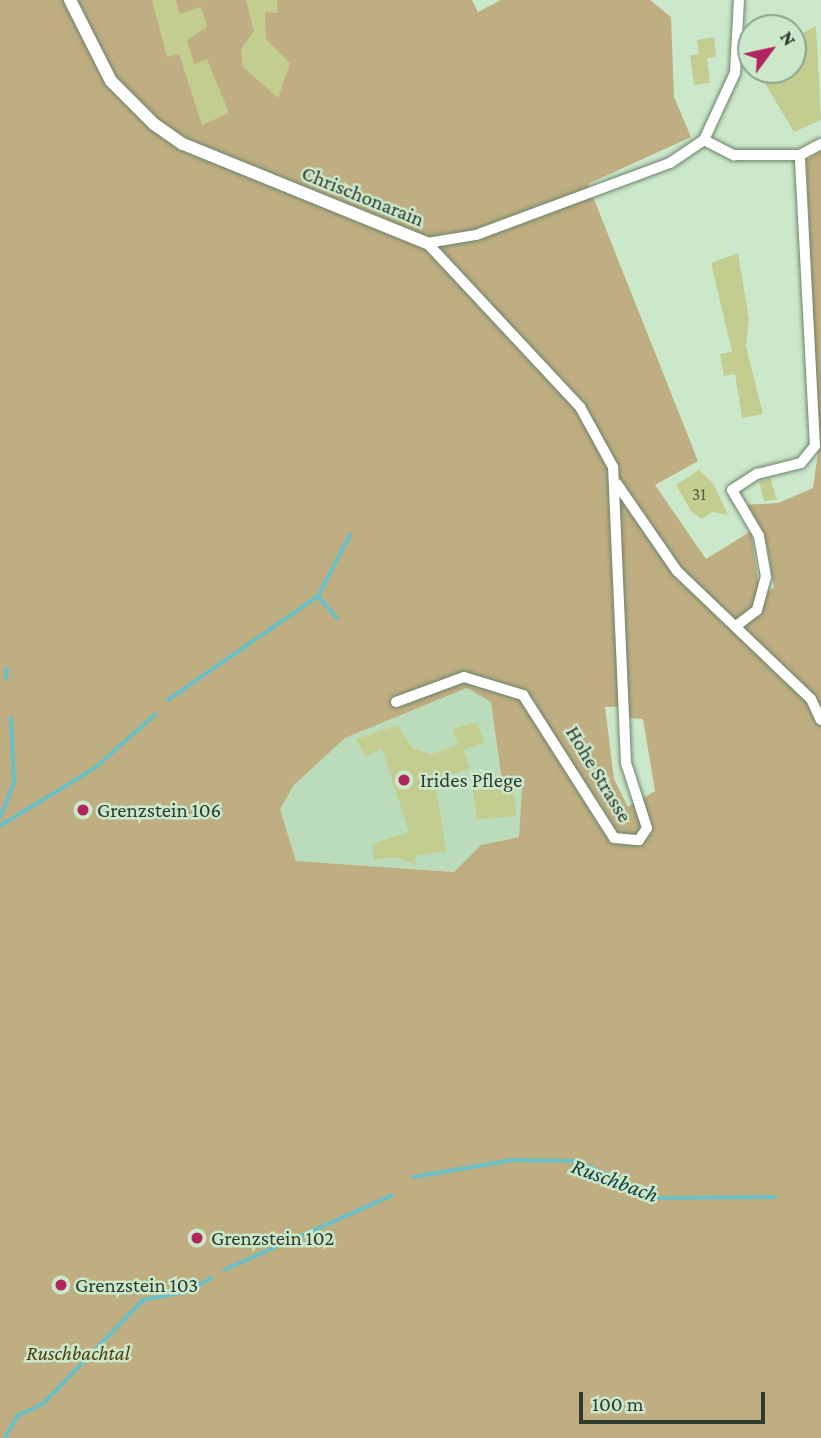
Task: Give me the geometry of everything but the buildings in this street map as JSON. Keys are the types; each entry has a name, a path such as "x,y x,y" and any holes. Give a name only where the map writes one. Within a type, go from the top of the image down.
{"street":[{"name":"Chrischonarain","path":"70,0 111,81 154,124 183,144 427,243 476,235 670,163 704,140"},
{"path":"739,0 735,74 704,140 734,155 800,155 821,144"},
{"path":"736,626 757,610 766,577 759,536 732,490 757,474 801,463 815,446 800,155"},
{"name":"Hohe Strasse","path":"427,243 580,407 617,482 677,571 811,699 821,720"},
{"name":"Hohe Strasse","path":"396,702 464,677 523,695 536,706 603,825 614,838 639,841 648,828 626,763 617,482"}],"shaded area":[{"name":"Irides Pflege","path":"468,688 491,702 501,775 522,788 519,837 481,845 454,872 296,861 280,809 294,785 345,738"}],"green space":[{"name":"Ruschbachtal","path":"0,0 472,0 478,12 501,0 650,0 671,17 674,97 691,137 588,184 698,461 655,485 706,559 751,531 760,594 774,588 767,546 743,505 778,503 813,488 819,446 806,160 821,151 821,1438 0,1438","holes":["467,688 491,702 501,775 522,788 519,837 481,845 454,872 296,861 280,809 294,785 345,738","605,707 623,707 624,718 643,719 655,791 628,807 614,779"]}],"waterway":[{"path":"168,700 318,596 350,535"},
{"path":"318,596 337,618"},
{"path":"6,679 7,669"},
{"path":"0,826 95,768 155,715"},
{"path":"0,818 14,783 11,719"},
{"name":"Ruschbach","path":"414,1177 512,1160 577,1161 660,1198 775,1197"},
{"name":"Ruschbach","path":"224,1270 391,1196"},
{"name":"Ruschbach","path":"5,1438 17,1416 43,1404 143,1300 186,1292 211,1278"}],"place":[{"name":"Irides Pflege","path":"404,780"},
{"name":"Grenzstein 106","path":"83,810"},
{"name":"Grenzstein 102","path":"197,1238"},
{"name":"Grenzstein 103","path":"61,1285"}]}
